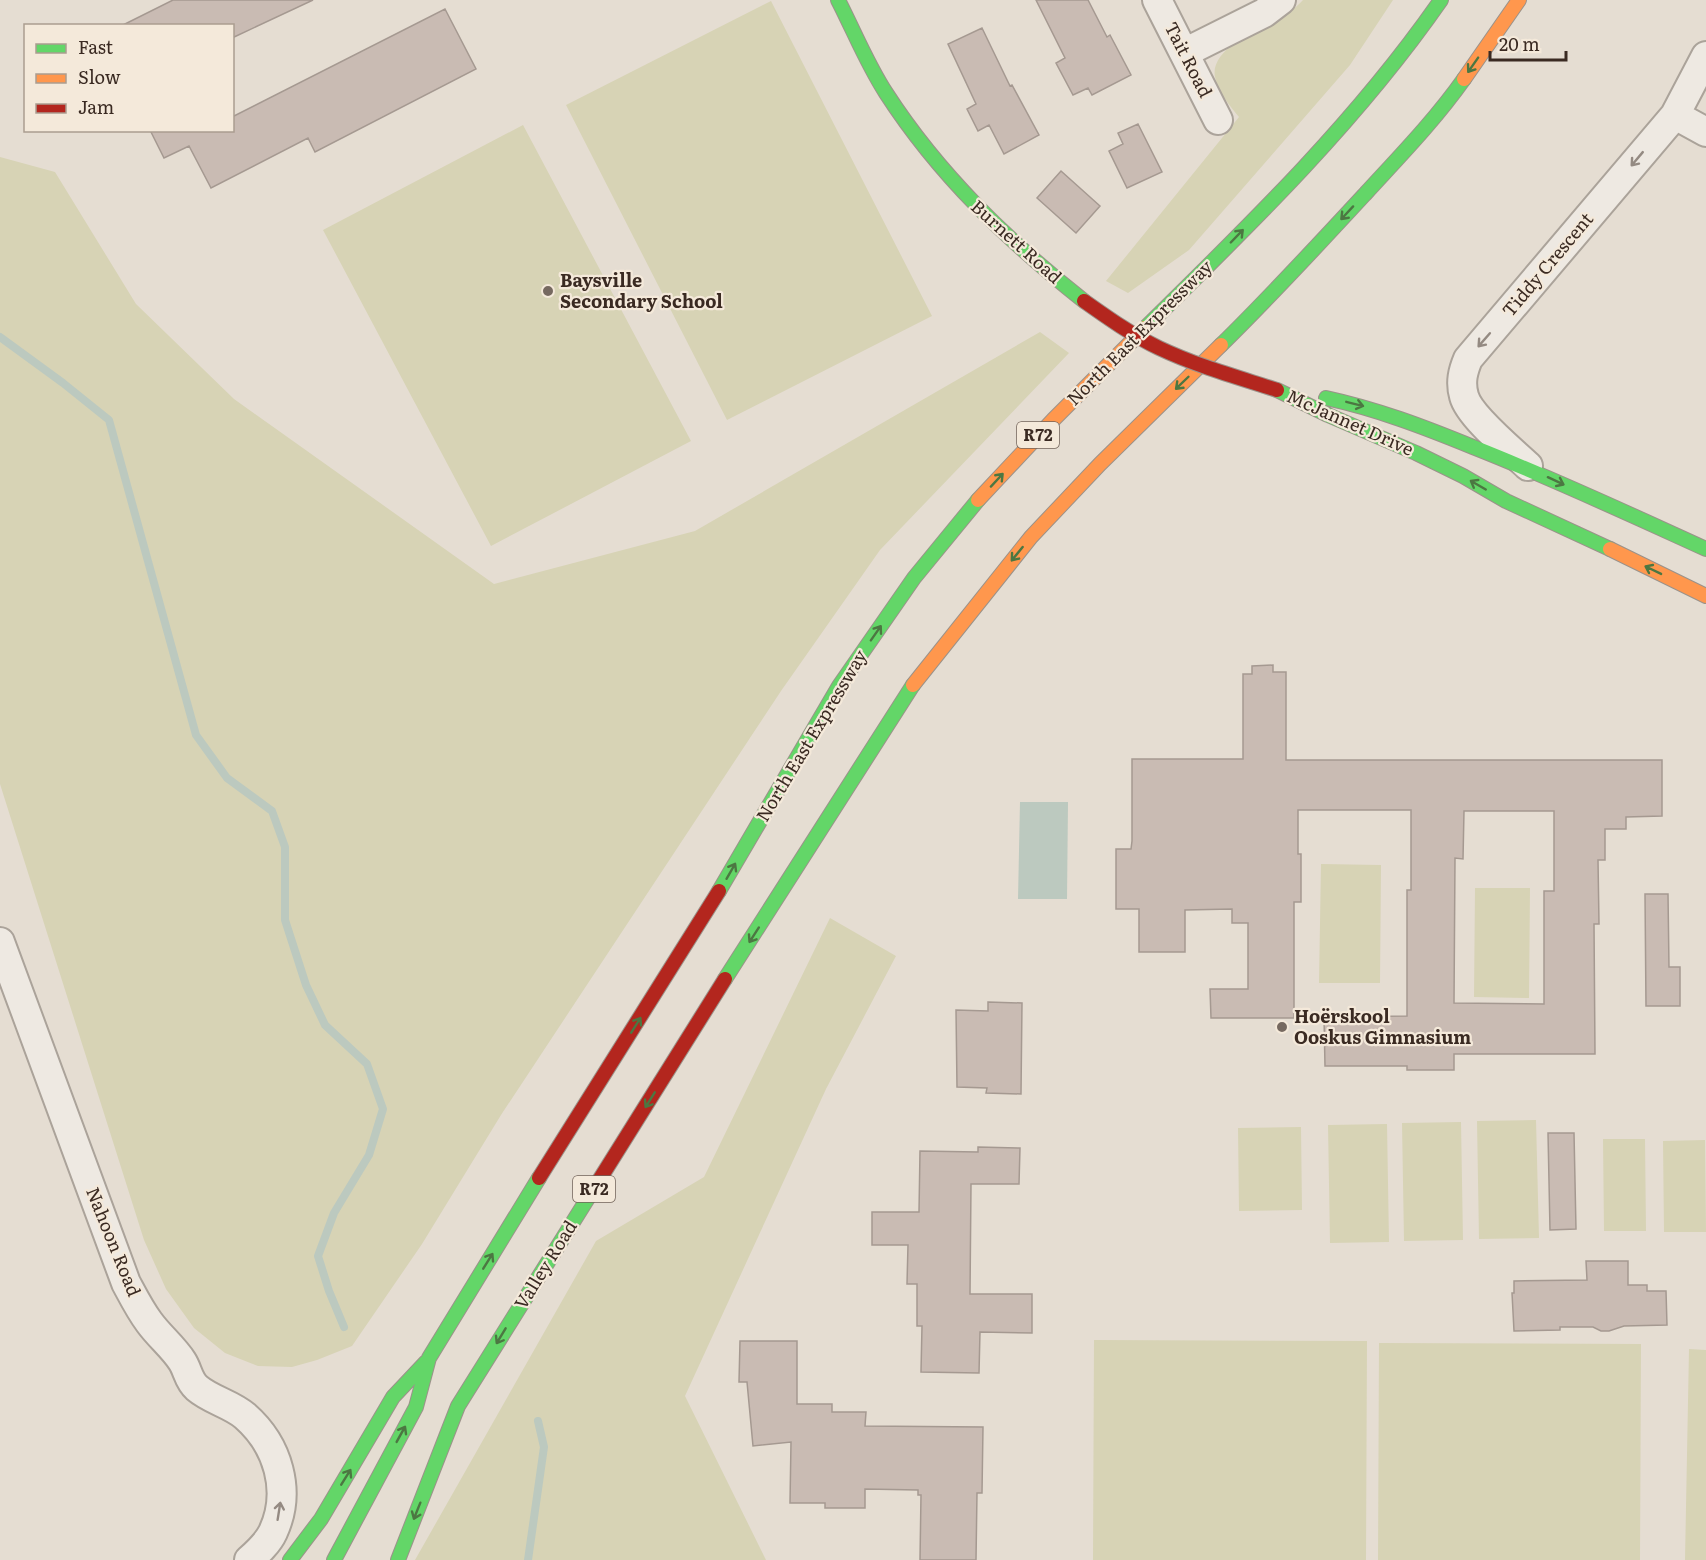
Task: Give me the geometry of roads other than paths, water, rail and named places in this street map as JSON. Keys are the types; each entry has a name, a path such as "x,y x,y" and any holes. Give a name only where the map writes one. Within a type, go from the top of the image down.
{"main road":[{"name":"Burnett Road","path":"838,0 885,92 920,143 979,211 1038,266 1121,327 1160,348 1207,368 1277,390"},
{"name":"North East Expressway","path":"429,1358 559,1145 702,921 839,686 914,578 979,498 1053,420 1225,249 1372,92 1414,39 1441,0"},
{"name":"Valley Road","path":"398,1560 458,1406 914,684 1031,537 1100,464 1274,292 1386,171 1453,94 1519,0"},
{"name":"McJannet Drive","path":"1277,390 1336,399 1403,419 1532,470 1706,549"},
{"name":"McJannet Drive","path":"1277,390 1328,416 1416,453 1463,476 1506,501 1706,596"},
{"path":"1450,438 1468,456 1490,469"},
{"path":"1503,484 1506,489 1506,501"},
{"path":"290,1560 321,1519 393,1397 429,1358"},
{"name":"R72","path":"334,1560 416,1407 429,1358"}],"street":[{"name":"Tait Road","path":"1157,0 1218,120"},
{"path":"1184,53 1264,13 1281,0"},
{"name":"Tiddy Crescent","path":"1532,470 1475,416 1464,397 1462,374 1468,359 1674,114 1706,56"},
{"path":"1674,114 1706,132"},
{"name":"Nahoon Road","path":"0,942 126,1283 149,1323 183,1362 188,1378 198,1389 243,1414 271,1447 279,1468 281,1490 279,1517 272,1534 249,1560"}],"waterway":[{"path":"0,337 109,420 196,735 227,778 272,811 285,847 285,920 306,985 325,1025 367,1064 383,1109 369,1155 334,1213 318,1256 344,1327"},
{"path":"528,1560 544,1447 538,1421"}],"place":[{"name":"Baysville Secondary School","path":"548,291"},
{"name":"Hoërskool Ooskus Gimnasium","path":"1282,1027"}]}
